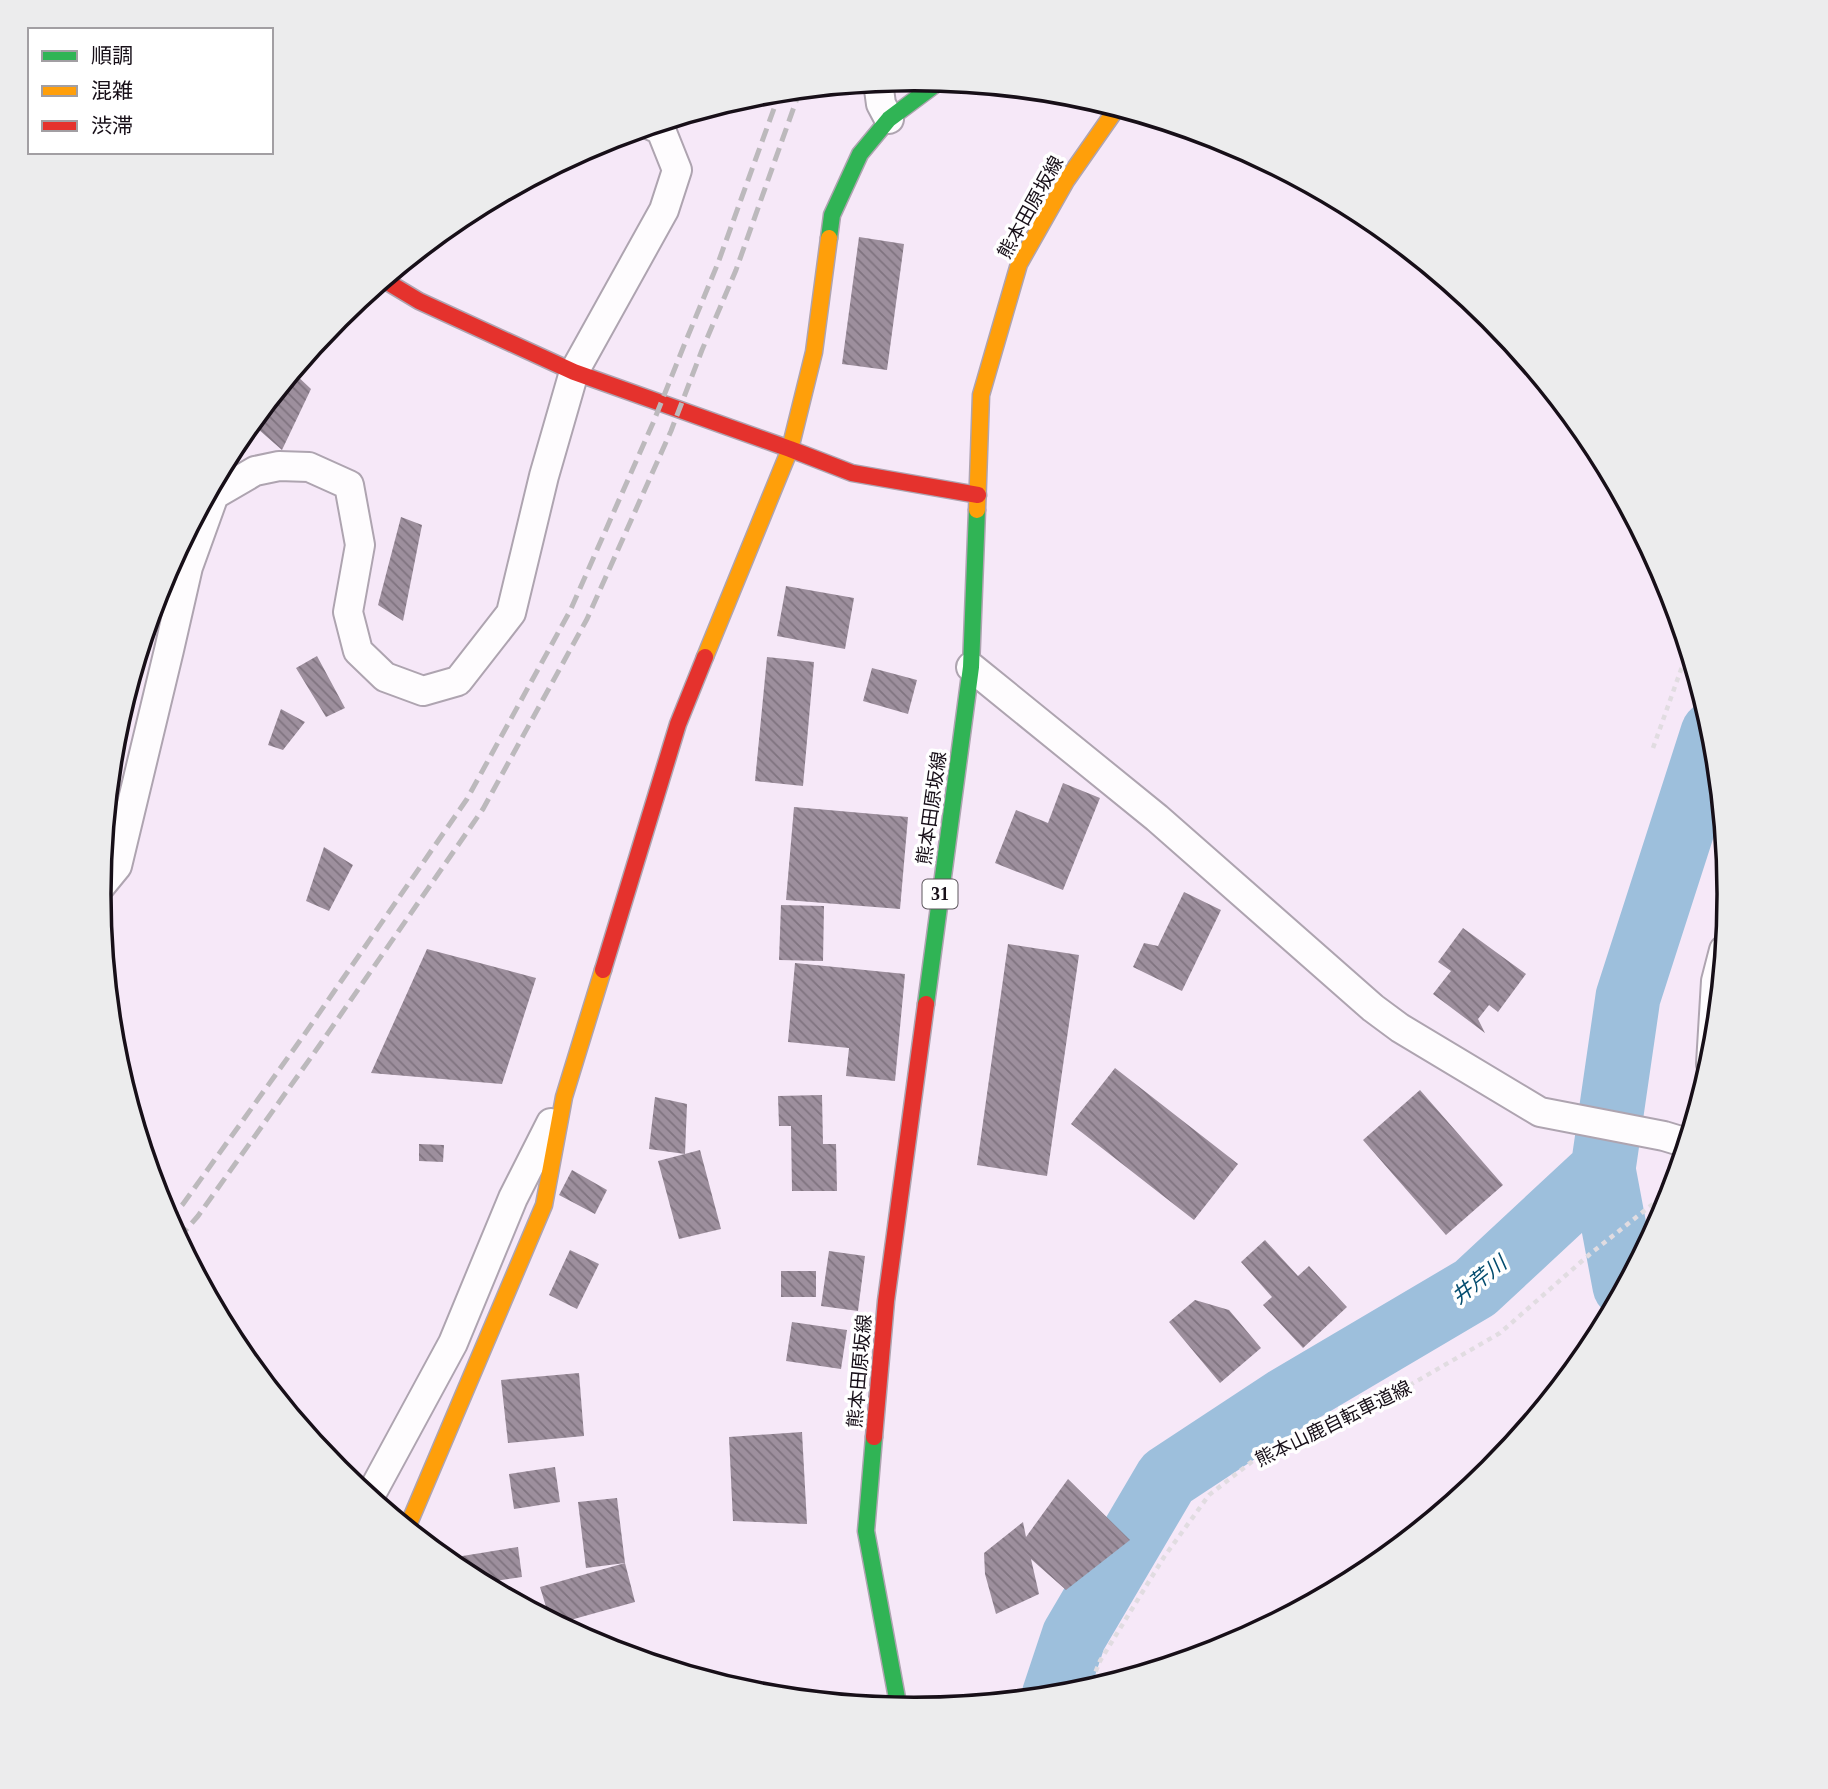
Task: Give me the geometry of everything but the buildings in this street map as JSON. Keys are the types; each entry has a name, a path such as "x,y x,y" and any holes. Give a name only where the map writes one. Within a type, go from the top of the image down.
{"street":[{"path":"410,1520 544,1205 564,1097 678,724 790,449 814,352 832,215 860,154 889,119 926,91"},
{"path":"879,92 881,104 889,119"},
{"name":"熊本田原坂線","path":"897,1697 866,1531 886,1301 971,667 981,395 1019,264 1066,181 1112,116"},
{"path":"218,492 255,471 279,466 309,467 349,485 360,545 348,612 358,651 385,677 423,691 458,681 510,613 544,476 574,372 664,210 677,170 662,132"},
{"path":"391,284 419,301 574,372 852,473 978,495"},
{"path":"111,873 117,866 188,567 208,511"},
{"path":"971,667 1157,818 1373,1008 1400,1028 1540,1112 1676,1139"},
{"path":"373,1489 453,1343 513,1198 564,1097"}],"path":[{"path":"1653,748 1683,662"},
{"name":"熊本山鹿自転車道線","path":"1093,1678 1100,1661 1164,1557 1209,1495 1263,1453 1365,1411 1500,1333 1590,1254 1655,1204"}],"waterway":[{"name":"井芹川","path":"1058,1685 1074,1636 1167,1478 1287,1399 1475,1288 1603,1169 1628,997 1705,757"},
{"path":"1603,1169 1623,1273"}],"railway":[{"path":"185,1231 319,1046 483,809 587,619 671,431 736,270 796,100"},
{"path":"176,1212 304,1035 467,799 570,611 653,423 718,263 776,103"}],"traffic: fast":[{"path":"829,238 832,215 860,154 889,119 926,91"},
{"path":"926,1004 971,667 977,510"},
{"path":"874,1437 866,1531 897,1697"}],"traffic: slow":[{"path":"977,510 981,395 1019,264 1066,181 1112,116"},
{"path":"705,657 790,449 814,352 829,238"},
{"path":"410,1520 544,1205 564,1097 603,970"}],"traffic: jam":[{"path":"391,284 419,301 574,372 852,473 978,495"},
{"path":"603,970 678,724 705,657"},
{"path":"874,1437 886,1301 926,1004"}]}
